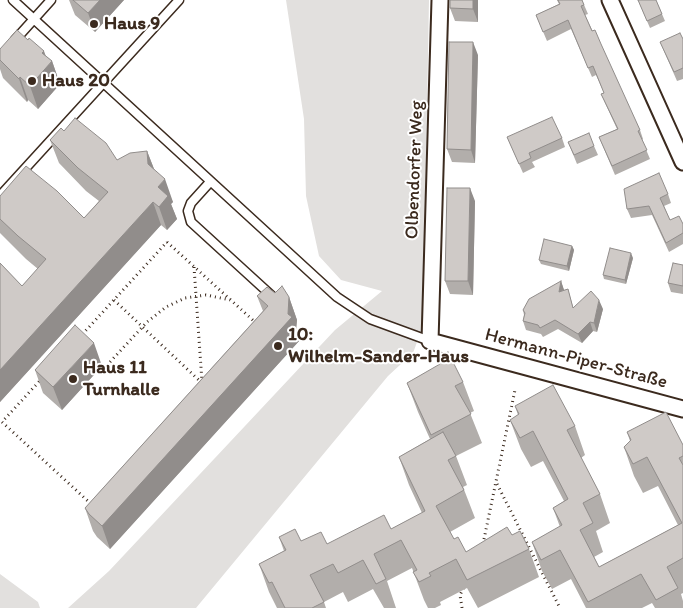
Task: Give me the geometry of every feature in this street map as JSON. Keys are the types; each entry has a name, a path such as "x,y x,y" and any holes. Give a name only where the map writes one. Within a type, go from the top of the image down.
{"street":[{"name":"Olbendorfer Weg","path":"430,341 440,0"},
{"path":"610,0 683,162"},
{"name":"Hermann-Piper-Straße","path":"430,341 683,409"}],"lane":[{"path":"13,0 102,84 337,297 370,319 430,341"},
{"path":"7,48 51,0"},
{"path":"0,196 178,0"},
{"path":"210,182 191,203 188,211 191,222 277,301"}],"path":[{"path":"167,242 267,333 102,514 2,422 114,300 167,242"},
{"path":"194,266 203,384"},
{"path":"110,362 142,327 166,307 206,295 231,300"},
{"path":"114,300 212,393"},
{"path":"482,548 515,390"},
{"path":"497,483 560,608"},
{"path":"462,608 460,595 466,584"}],"shaded area":[{"path":"286,0 429,0 423,326 413,353 388,376 196,608 68,608 109,571 335,330 382,291 341,280 319,256 306,196 304,119"},
{"path":"0,574 38,602 40,608 0,608"}],"building":[{"path":"73,0 100,0 88,13"},
{"path":"450,0 473,0 473,9 450,8"},
{"path":"558,0 582,0 584,5 581,6 592,31 595,30 640,130 638,131 647,150 612,166 599,137 618,129 601,94 604,93 593,66 588,68 568,20 543,32 536,15 560,4"},
{"path":"638,0 656,0 662,14 647,21"},
{"path":"17,30 44,51 42,53 52,61 30,86 20,77 19,79 0,60 0,49"},
{"path":"680,33 683,39 683,68 674,72 660,42"},
{"path":"449,42 473,42 471,150 447,149"},
{"path":"552,117 562,138 529,153 531,158 519,164 507,137"},
{"path":"75,118 106,143 117,160 130,153 147,151 148,164 165,179 158,187 168,196 159,207 153,202 0,370 0,263 22,286 46,259 0,219 0,196 26,166 57,191 84,218 108,192 78,168 50,140 61,128 64,131"},
{"path":"589,133 594,146 574,155 568,142"},
{"path":"659,173 668,194 660,198 670,220 679,216 683,224 683,233 666,243 649,206 627,209 624,189"},
{"path":"447,188 470,188 468,281 445,281"},
{"path":"544,239 572,246 567,266 539,260"},
{"path":"610,248 631,253 625,280 603,275"},
{"path":"673,263 683,265 683,286 668,283"},
{"path":"561,281 559,292 568,289 573,308 591,291 599,300 594,323 590,322 578,334 555,320 540,328 538,325 523,321 525,313 523,310 529,299"},
{"path":"282,286 289,297 288,314 292,317 102,526 85,508 268,306 257,296 267,287 275,293"},
{"path":"75,325 94,343 53,387 35,370"},
{"path":"448,352 463,382 455,386 471,414 431,435 407,383 440,364 437,358"},
{"path":"553,385 575,426 567,430 600,494 583,503 593,523 580,530 599,567 682,523 647,457 633,464 624,447 631,440 627,432 666,412 683,445 683,456 679,458 683,465 683,558 667,567 678,588 656,600 641,574 588,602 560,550 541,560 532,542 562,525 553,508 568,499 533,431 520,438 510,420 519,414 515,406"},
{"path":"443,432 456,456 448,460 464,490 436,506 454,539 458,537 466,552 507,527 512,535 520,531 529,549 467,580 456,559 429,573 431,576 419,582 413,572 417,570 401,540 374,554 386,579 376,584 363,560 338,573 333,564 310,575 324,602 312,608 285,608 272,582 269,583 259,564 286,550 279,537 295,529 301,541 321,532 327,544 384,515 391,529 425,511 399,457"}],"place":[{"name":"Haus 9","path":"94,24"},
{"name":"Haus 20","path":"32,81"},
{"name":"10: Wilhelm-Sander-Haus","path":"278,346"},
{"name":"Haus 11 Turnhalle","path":"73,379"}]}
